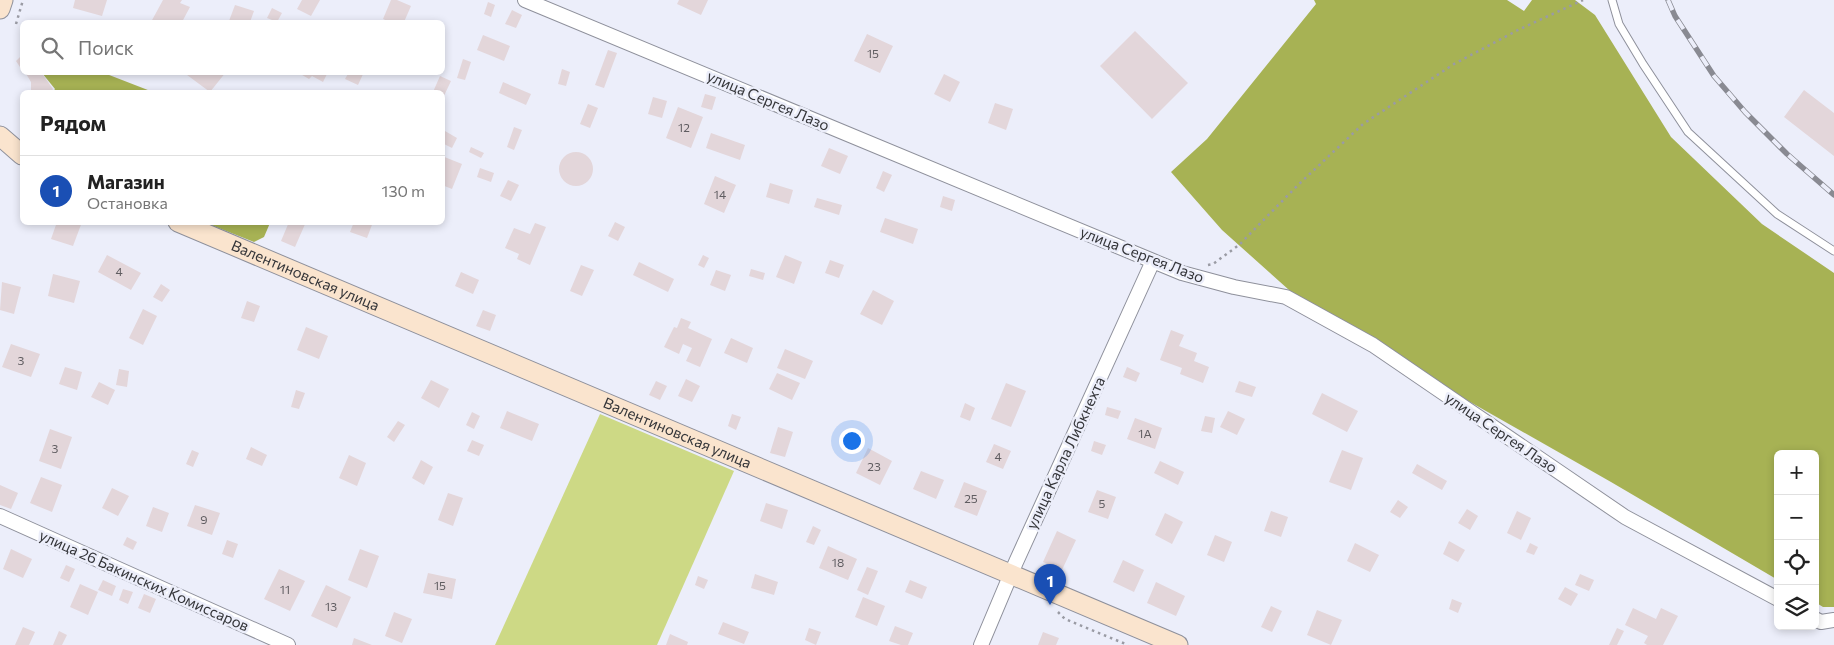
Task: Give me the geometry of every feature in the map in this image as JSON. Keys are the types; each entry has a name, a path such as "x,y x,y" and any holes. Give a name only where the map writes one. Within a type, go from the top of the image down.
{"main road":[{"path":"0,9 2,0"},
{"path":"0,136 20,153"},
{"name":"Валентиновская улица","path":"185,225 1178,645"}],"street":[{"name":"улица Сергея Лазо","path":"525,0 1182,273 1234,287 1286,297 1373,345 1625,516 1774,596"},
{"name":"улица Карла Либкнехта","path":"981,645 1011,574 1153,261"},
{"name":"улица 26 Бакинских Комиссаров","path":"0,516 288,645"},
{"path":"1819,621 1834,620"}],"lane":[{"path":"1612,0 1619,24 1688,132 1777,214 1834,251"}],"path":[{"path":"16,24 23,0"},
{"path":"1182,273 1213,264 1239,245 1298,184 1363,124 1454,64 1518,30 1583,0"},
{"path":"1055,610 1065,619 1128,645"}],"green space":[{"path":"1314,0 1507,0 1524,11 1532,0 1575,0 1595,15 1671,137 1762,224 1834,273 1834,607 1823,607 1819,604 1819,450 1774,450 1774,578 1611,482 1317,315 1222,230 1171,172 1207,139 1316,4"},
{"path":"44,75 109,75 148,90 54,90"},
{"path":"211,225 269,225 264,237 254,242"},
{"path":"600,414 734,471 657,645 495,645"}],"building":[{"path":"75,0 107,0 102,16 73,8"},
{"path":"163,0 182,0 180,3 190,7 183,20 152,20"},
{"path":"302,0 320,0 311,16 297,9"},
{"path":"391,0 397,0 411,6 405,20 383,19"},
{"path":"679,0 708,0 701,15 677,4"},
{"path":"488,2 495,5 491,17 484,14"},
{"path":"235,5 254,11 251,20 229,20"},
{"path":"272,8 282,13 278,20 267,18"},
{"path":"512,10 522,15 516,28 505,24"},
{"path":"1135,31 1188,83 1152,119 1100,66"},
{"path":"867,34 893,46 880,73 854,61"},
{"path":"483,35 510,46 504,61 477,50"},
{"path":"608,50 617,53 604,88 595,85"},
{"path":"20,57 20,67 16,61"},
{"path":"463,59 471,62 465,80 457,78"},
{"path":"562,69 570,72 566,86 558,84"},
{"path":"944,74 960,82 950,102 934,94"},
{"path":"27,75 43,75 53,89 31,90 31,82"},
{"path":"187,75 224,75 212,90 207,90"},
{"path":"302,75 326,75 323,82 312,76 309,79"},
{"path":"347,75 363,75 358,85 345,79"},
{"path":"440,76 451,81 445,94 445,90 434,90"},
{"path":"503,82 531,94 526,105 499,93"},
{"path":"1804,90 1834,113 1834,156 1784,117"},
{"path":"705,94 716,97 712,110 701,107"},
{"path":"653,97 667,101 662,118 648,114"},
{"path":"995,103 1013,109 1006,130 988,123"},
{"path":"588,104 598,108 590,128 580,124"},
{"path":"678,107 703,117 691,148 666,138"},
{"path":"514,127 522,130 514,150 507,147"},
{"path":"445,131 457,138 452,148 445,144"},
{"path":"711,133 745,145 740,160 706,148"},
{"path":"471,147 484,153 481,158 469,152"},
{"path":"829,148 848,156 840,174 821,166"},
{"path":"576,152 583,153 588,157 592,162 592,176 588,181 583,185 576,186 569,185 564,181 560,176 559,169 560,162 564,157 569,153"},
{"path":"445,157 462,164 452,189 445,186"},
{"path":"480,168 494,173 491,182 477,177"},
{"path":"883,171 892,175 884,192 876,188"},
{"path":"715,176 736,185 724,213 704,204"},
{"path":"508,180 519,185 511,201 500,196"},
{"path":"770,183 793,190 789,204 766,197"},
{"path":"943,196 955,200 952,211 940,207"},
{"path":"817,198 842,205 839,215 814,207"},
{"path":"885,218 918,229 913,244 880,232"},
{"path":"615,222 625,227 618,241 608,236"},
{"path":"535,223 546,227 530,265 517,259 519,254 505,248 514,228 530,234"},
{"path":"56,225 81,225 73,246 51,239"},
{"path":"288,225 305,225 295,247 281,241"},
{"path":"353,225 372,225 367,238 350,232"},
{"path":"107,255 141,273 131,290 98,272"},
{"path":"703,255 709,258 704,268 698,265"},
{"path":"785,255 802,262 794,284 776,277"},
{"path":"830,260 844,265 839,278 825,273"},
{"path":"639,262 674,279 668,292 633,275"},
{"path":"581,265 594,270 582,296 570,291"},
{"path":"751,269 765,273 763,280 749,276"},
{"path":"716,270 731,275 725,291 710,285"},
{"path":"461,272 479,280 473,294 455,286"},
{"path":"53,274 80,281 74,303 48,296"},
{"path":"2,282 21,287 14,314 0,310"},
{"path":"161,284 170,290 162,302 153,297"},
{"path":"873,290 894,301 882,325 860,314"},
{"path":"247,301 260,306 254,322 241,318"},
{"path":"143,309 157,316 143,345 129,338"},
{"path":"483,310 496,315 490,331 476,326"},
{"path":"681,318 691,322 688,328 712,339 700,367 686,361 692,348 683,344 679,354 664,347 674,327 677,328"},
{"path":"306,327 328,336 319,359 297,350"},
{"path":"1171,330 1184,335 1179,346 1197,353 1194,361 1209,367 1203,383 1180,374 1182,368 1160,360"},
{"path":"731,338 753,348 747,363 724,353"},
{"path":"11,344 40,354 31,377 2,367"},
{"path":"785,349 813,361 805,379 777,368"},
{"path":"65,367 82,372 77,390 59,384"},
{"path":"1127,367 1140,373 1136,382 1123,377"},
{"path":"119,369 129,371 127,387 116,385"},
{"path":"777,373 800,383 792,400 769,389"},
{"path":"686,379 700,386 692,402 678,396"},
{"path":"431,380 449,389 439,408 421,398"},
{"path":"656,381 667,386 660,400 649,395"},
{"path":"1239,381 1256,387 1252,397 1235,392"},
{"path":"99,382 115,390 108,405 91,397"},
{"path":"1006,383 1026,391 1011,427 991,419"},
{"path":"296,390 305,393 299,409 291,407"},
{"path":"1322,393 1358,411 1347,432 1312,414"},
{"path":"965,403 975,408 970,421 960,417"},
{"path":"1107,407 1121,411 1118,419 1105,415"},
{"path":"507,411 539,424 532,441 500,428"},
{"path":"1228,411 1245,419 1237,435 1220,427"},
{"path":"472,412 480,416 474,429 466,425"},
{"path":"732,414 741,417 736,430 728,426"},
{"path":"1205,416 1215,418 1212,433 1201,431"},
{"path":"1135,418 1162,428 1155,449 1127,439"},
{"path":"398,421 405,425 394,442 387,437"},
{"path":"778,427 793,432 785,457 770,453"},
{"path":"50,429 72,437 61,469 39,461"},
{"path":"472,440 484,445 479,456 467,451"},
{"path":"1094,441 1106,445 1102,455 1091,451"},
{"path":"994,444 1011,451 1003,469 986,462"},
{"path":"251,447 267,455 262,466 246,459"},
{"path":"868,448 892,461 880,485 856,473"},
{"path":"192,450 199,453 193,467 186,464"},
{"path":"1342,450 1363,458 1351,490 1329,482"},
{"path":"349,455 366,463 357,486 339,478"},
{"path":"421,460 433,467 424,485 412,478"},
{"path":"1160,461 1184,472 1178,485 1154,473"},
{"path":"1417,464 1447,481 1442,490 1412,473"},
{"path":"921,471 944,480 936,499 913,489"},
{"path":"41,477 62,485 52,512 30,503"},
{"path":"964,482 987,491 977,516 954,507"},
{"path":"0,485 18,493 11,509 0,505"},
{"path":"112,488 129,496 118,516 102,508"},
{"path":"1097,490 1116,497 1108,519 1088,512"},
{"path":"448,493 463,498 453,526 438,520"},
{"path":"1398,500 1408,507 1400,518 1390,512"},
{"path":"766,503 788,510 782,529 760,521"},
{"path":"195,505 220,513 212,535 187,526"},
{"path":"153,507 169,513 162,532 146,526"},
{"path":"1467,509 1478,516 1470,530 1458,523"},
{"path":"1271,511 1288,517 1281,537 1264,531"},
{"path":"1517,511 1531,518 1521,540 1507,533"},
{"path":"1165,513 1183,522 1172,544 1155,535"},
{"path":"813,526 821,530 814,545 806,542"},
{"path":"1057,531 1076,540 1062,570 1043,562"},
{"path":"1215,535 1232,542 1224,562 1207,555"},
{"path":"127,537 137,542 133,550 123,545"},
{"path":"227,540 238,544 233,558 222,554"},
{"path":"1449,541 1465,550 1458,562 1443,554"},
{"path":"1355,543 1379,555 1370,572 1347,561"},
{"path":"1530,543 1538,547 1534,555 1526,552"},
{"path":"828,546 857,559 848,580 819,568"},
{"path":"11,549 32,559 23,578 3,569"},
{"path":"360,549 379,556 367,588 348,580"},
{"path":"1123,560 1144,570 1134,592 1113,582"},
{"path":"66,565 75,569 69,582 60,578"},
{"path":"867,567 878,571 868,595 857,590"},
{"path":"279,569 305,581 290,611 264,599"},
{"path":"428,573 456,579 452,599 423,593"},
{"path":"755,574 778,582 774,595 751,588"},
{"path":"1580,574 1594,580 1589,591 1575,585"},
{"path":"698,576 708,580 704,589 695,585"},
{"path":"103,580 116,586 112,596 98,590"},
{"path":"910,580 927,587 922,599 905,592"},
{"path":"1156,582 1185,596 1176,616 1147,603"},
{"path":"80,584 98,592 88,615 70,607"},
{"path":"326,585 351,597 337,628 311,616"},
{"path":"1565,587 1578,594 1571,606 1558,599"},
{"path":"123,589 133,592 128,604 119,600"},
{"path":"144,594 156,599 150,613 138,608"},
{"path":"863,597 885,606 877,626 855,617"},
{"path":"1452,599 1462,603 1458,613 1449,609"},
{"path":"1271,606 1282,611 1272,632 1261,627"},
{"path":"1633,608 1656,619 1661,608 1678,616 1663,645 1647,645 1644,643 1648,636 1625,625"},
{"path":"1317,610 1342,620 1331,645 1307,635"},
{"path":"394,612 412,619 402,643 385,636"},
{"path":"723,622 749,632 744,644 718,634"},
{"path":"895,626 913,633 908,645 889,641"},
{"path":"23,627 35,632 29,645 15,645"},
{"path":"809,628 821,632 816,645 805,640"},
{"path":"1617,628 1624,631 1617,645 1609,645"},
{"path":"59,631 67,635 62,645 53,645"},
{"path":"1043,632 1059,638 1056,645 1038,645"},
{"path":"670,634 688,642 687,645 666,645"},
{"path":"354,638 372,645 352,645"}],"railway":[{"path":"1668,0 1675,16 1714,76 1745,112 1787,154 1834,195"}],"place":[{"name":"Магазин","path":"1050,605"}]}
